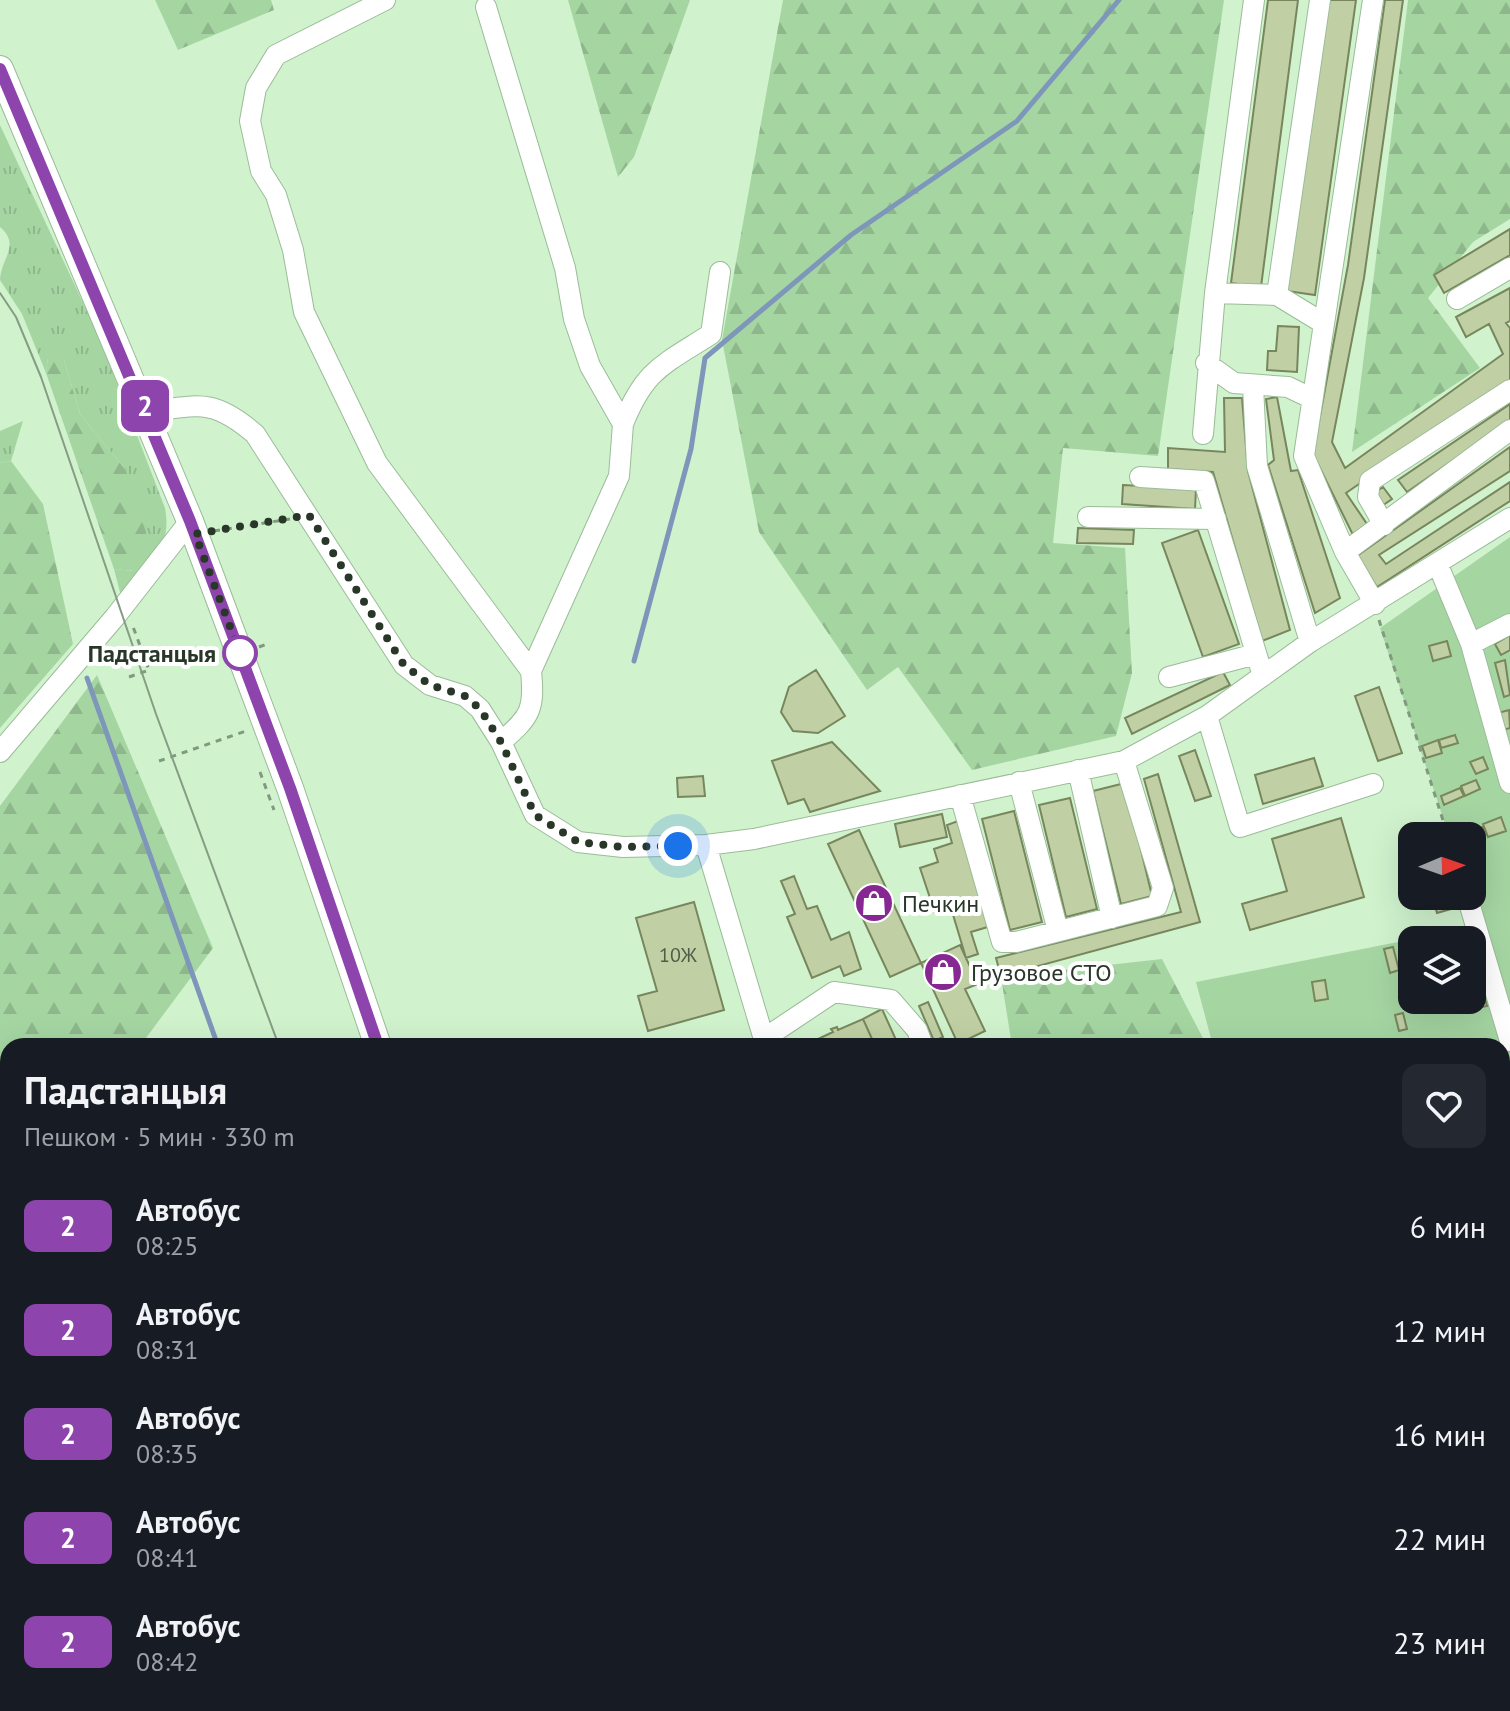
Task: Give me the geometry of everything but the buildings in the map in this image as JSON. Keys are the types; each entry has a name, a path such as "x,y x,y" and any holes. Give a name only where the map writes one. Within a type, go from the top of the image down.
{"main road":[{"path":"0,69 147,412 193,528 290,788 375,1038"}],"street":[{"path":"385,0 276,55 256,88 250,121 261,171 276,195 293,250 304,312 377,463 531,671"},
{"path":"1203,434 1206,363 1254,0"},
{"path":"1277,295 1320,0"},
{"path":"1373,0 1304,456 1345,552 1375,604"},
{"path":"486,7 565,268 574,319 590,366 623,424"},
{"path":"1457,299 1510,268"},
{"path":"501,742 524,722 534,701 531,671 619,476 623,424 636,390 651,373 711,334 720,272"},
{"path":"1215,293 1277,295 1323,323"},
{"path":"1206,363 1234,383 1288,387 1311,398"},
{"path":"1253,386 1257,466 1310,642"},
{"path":"1384,525 1368,497 1370,481 1510,390"},
{"path":"147,412 203,405 230,413 255,434 404,665 430,685 465,696 480,709 501,742 535,815 578,842 623,847 706,845 754,839 1124,761 1207,716 1310,642 1510,518"},
{"path":"1345,552 1510,430"},
{"path":"1140,477 1204,481 1263,676"},
{"path":"1088,517 1216,519"},
{"path":"0,752 193,528"},
{"path":"1438,565 1471,644 1509,773"},
{"path":"1471,644 1510,624"},
{"path":"1169,677 1256,654"},
{"path":"1207,716 1240,827 1373,784"},
{"path":"960,795 1002,942 1016,942 1157,906 1163,888 1124,761"},
{"path":"1078,770 1112,918"},
{"path":"1019,782 1058,931"},
{"path":"706,845 765,1038"},
{"path":"1471,910 1509,1038"},
{"path":"771,1038 834,992 891,1000 917,1030 920,1038"}],"path":[{"path":"193,528 309,515"},
{"path":"1375,604 1444,822"},
{"path":"125,605 149,670 129,677"},
{"path":"159,761 245,730 250,743"},
{"path":"260,770 278,821"}],"green space":[{"path":"155,0 271,0 274,10 178,50"},
{"path":"568,0 690,0 634,157 618,177"},
{"path":"783,0 1224,0 1158,456 1063,448 1053,543 1125,548 1132,673 1116,736 972,770 898,667 867,690 759,532 722,340"},
{"path":"1408,0 1510,0 1510,219 1473,242 1428,298 1480,368 1352,452"},
{"path":"0,125 100,339 165,508 162,547 122,600 114,569 134,571 124,468 80,414 64,360 48,358 46,373 22,314 0,280 9,240 0,227"},
{"path":"57,353 64,360 80,414 124,468 146,532 144,553 134,571 114,569 46,373 48,358"},
{"path":"23,421 11,461 0,463 0,431"},
{"path":"11,461 43,504 73,644 0,728 0,463"},
{"path":"1510,537 1510,1038 1211,1038 1196,982 1398,942 1398,1014 1486,1014 1486,926 1479,926 1475,910 1486,910 1486,822 1444,822 1380,628"},
{"path":"97,675 213,948 146,1038 0,1038 0,806"},
{"path":"1162,959 1203,1038 1011,1038 1001,977"}],"waterway":[{"path":"634,661 691,449 705,358 851,235 1017,121 1119,0"},
{"path":"87,678 215,1038"}],"tram line":[{"path":"0,293 16,317 41,377 156,714 276,1038"}],"bus line":[{"name":"2","path":"0,69 72,232 190,521 290,788 375,1038"}],"place":[{"name":"Падстанцыя","path":"240,653"},
{"name":"Печкин","path":"874,903"},
{"name":"Грузовое СТО","path":"943,972"}],"route":[{"path":"240,653 195,534 309,515 404,665 430,685 465,696 480,709 501,742 535,815 578,842 623,847 678,846"}]}
